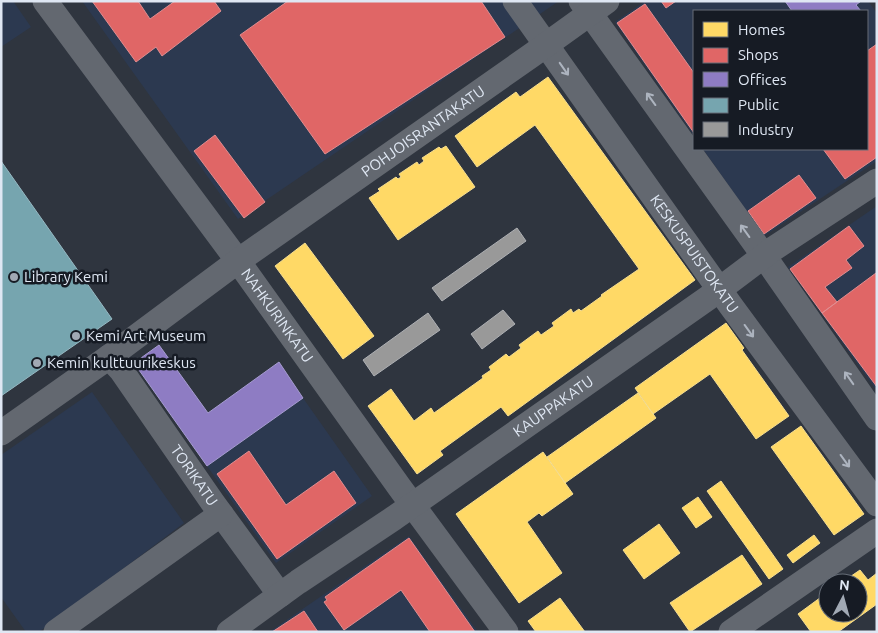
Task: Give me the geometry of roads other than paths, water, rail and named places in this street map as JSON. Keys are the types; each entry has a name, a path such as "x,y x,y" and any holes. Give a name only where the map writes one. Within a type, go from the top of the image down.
{"street":[{"name":"NAHKURINKATU","path":"45,1 238,261 506,632"},
{"name":"KESKUSPUISTOKATU","path":"515,1 719,290 877,504"},
{"name":"POHJOISRANTAKATU","path":"1,434 238,261 547,45 593,5"},
{"path":"593,5 877,418"},
{"name":"KAUPPAKATU","path":"229,632 719,290 764,256 877,182"},
{"name":"TORIKATU","path":"109,356 121,370 280,595"},
{"path":"56,632 222,514"},
{"path":"732,632 877,531"}],"place":[{"name":"Library Kemi","path":"14,277"},
{"name":"Kemi Art Museum","path":"76,336"},
{"name":"Kemin kulttuurikeskus","path":"37,363"}]}
